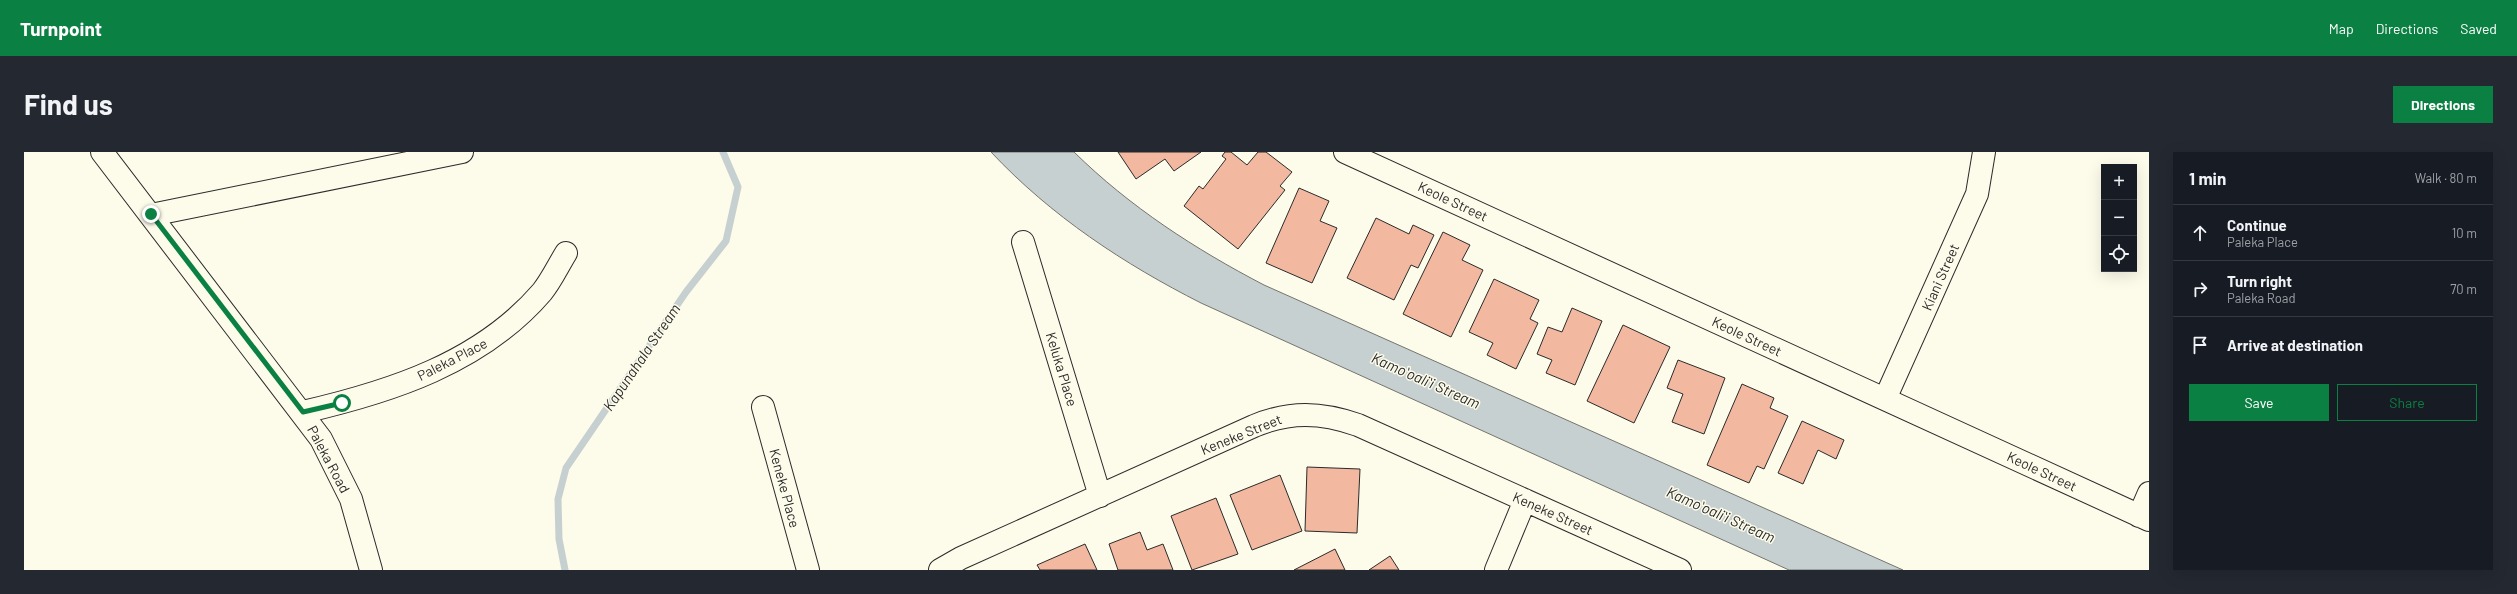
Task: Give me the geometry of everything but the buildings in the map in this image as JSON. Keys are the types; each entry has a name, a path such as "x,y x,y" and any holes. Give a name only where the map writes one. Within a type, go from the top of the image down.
{"street":[{"name":"Paleka Road","path":"102,152 303,412 327,450 351,499 371,570"},
{"path":"151,214 462,152"},
{"name":"Keole Street","path":"1345,152 2144,518"},
{"name":"Kiani Street","path":"1885,399 1977,194 1984,152"},
{"name":"Keluka Place","path":"1023,242 1100,496"},
{"name":"Paleka Place","path":"303,412 342,403 412,380 455,360 490,340 542,292 566,253"},
{"name":"Keneke Place","path":"763,407 808,570"},
{"name":"Keneke Street","path":"940,570 961,558 1269,420 1284,416 1311,414 1338,418 1358,425 1680,570"},
{"path":"2144,518 2149,493"},
{"path":"1496,570 1525,500"}],"water":[{"name":"Kamoʻoaliʻi Stream","path":"991,152 1074,152 1118,191 1164,226 1213,257 1264,285 1903,570 1789,570 1201,303 1144,272 1090,237 1038,197"}],"waterway":[{"name":"Kapunahala Stream","path":"565,570 559,539 558,499 566,468 686,292 726,241 738,187 723,152"}],"route":[{"path":"151,214 303,412 342,403"}]}
